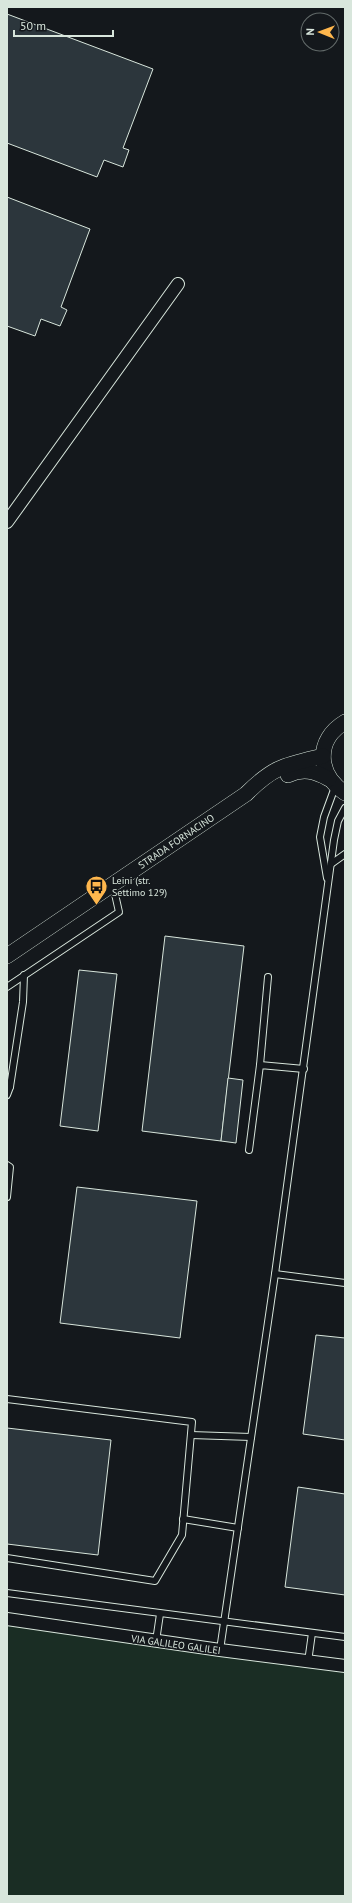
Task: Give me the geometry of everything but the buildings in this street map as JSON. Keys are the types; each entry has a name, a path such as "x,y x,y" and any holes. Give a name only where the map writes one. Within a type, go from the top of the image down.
{"street":[{"path":"7,522 178,284"},
{"path":"336,786 324,768 323,756 325,745 330,735 337,726 345,722"},
{"name":"STRADA FORNACINO","path":"246,794 263,777 287,764 323,756"},
{"name":"STRADA FORNACINO","path":"7,956 246,794 299,771 316,772 336,786"},
{"name":"VIA GALILEO GALILEI","path":"7,1619 220,1650 345,1666"}],"lane":[{"path":"328,883 320,837 324,817 336,786"},
{"path":"220,1650 304,1069 328,883 338,821 345,808"},
{"path":"331,864 345,854"},
{"path":"7,987 119,912 112,884"},
{"path":"7,1095 23,1002 24,975"},
{"path":"249,1150 260,1065 268,977"},
{"path":"260,1065 304,1069"},
{"path":"7,1165 10,1167 7,1197"},
{"path":"275,1274 345,1283"},
{"path":"7,1399 192,1422 182,1535 155,1581 7,1558"},
{"path":"191,1435 251,1437"},
{"path":"183,1519 238,1528"},
{"path":"7,1593 224,1623 345,1637"},
{"path":"156,1641 160,1614"},
{"path":"308,1662 312,1633"}],"green space":[{"path":"7,1622 345,1666 345,1896 7,1896"}],"place":[{"name":"Leini (str. Settimo 129)","path":"97,906"}]}
